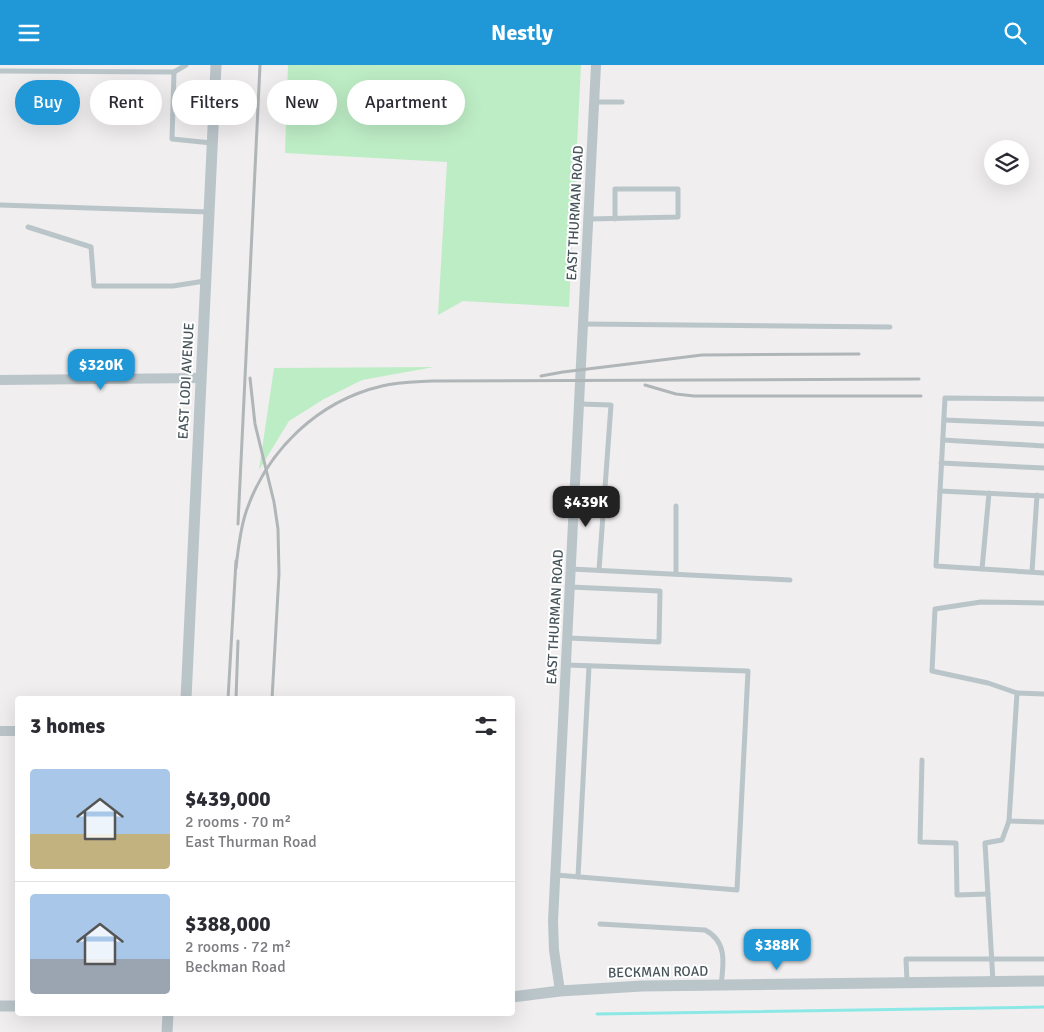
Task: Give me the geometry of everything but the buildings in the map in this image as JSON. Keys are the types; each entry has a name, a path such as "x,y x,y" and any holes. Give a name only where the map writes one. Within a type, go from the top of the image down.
{"street":[{"name":"EAST LODI AVENUE","path":"186,696 216,65"},
{"name":"EAST THURMAN ROAD","path":"560,991 554,950 553,921 596,65"},
{"path":"0,380 201,378"},
{"path":"0,731 15,731"},
{"name":"BECKMAN ROAD","path":"515,997 560,991 642,986 1044,981"},
{"path":"0,1006 15,1006"}],"lane":[{"path":"0,71 174,72 186,65"},
{"path":"174,72 172,139 212,143"},
{"path":"594,102 622,102"},
{"path":"589,219 615,219 678,217 678,189 615,189 615,219"},
{"path":"0,205 209,213"},
{"path":"28,227 91,247 94,286 173,286 206,281"},
{"path":"584,324 890,327"},
{"path":"1044,399 945,398 936,566 1044,573"},
{"path":"580,404 610,405 599,570"},
{"path":"944,420 1044,424"},
{"path":"942,440 1044,446"},
{"path":"941,463 1044,467"},
{"path":"940,491 1044,496"},
{"path":"982,569 989,493"},
{"path":"1032,572 1037,495"},
{"path":"676,506 676,574"},
{"path":"571,569 790,579"},
{"path":"568,638 659,642 660,591 570,587"},
{"path":"1044,603 981,602 935,609 932,671 988,683 1017,693 1044,694"},
{"path":"555,875 736,890 748,671 566,665"},
{"path":"578,877 589,666"},
{"path":"993,982 985,843 1002,840 1009,821 1017,693"},
{"path":"922,760 920,842 956,843 957,895 988,895"},
{"path":"1009,821 1044,822"},
{"path":"600,924 705,930 717,939 724,954 721,985"},
{"path":"907,983 906,959 1044,959"}],"green space":[{"path":"288,65 581,65 569,307 463,301 438,315 447,162 285,153 286,125 337,125 337,80 287,80"},
{"path":"434,367 362,380 324,399 289,421 259,470 274,368"}],"waterway":[{"path":"597,1014 1044,1007"}],"railway":[{"path":"238,524 260,65"},
{"path":"541,376 702,355 859,354"},
{"path":"250,378 255,424 274,502 278,529 279,574 272,696"},
{"path":"236,568 238,547 246,512 255,489 281,449 316,416 337,403 359,393 382,386 432,381 919,379"},
{"path":"645,385 676,394 694,396 921,396"},
{"path":"228,696 236,561"},
{"path":"236,696 238,641"}]}
